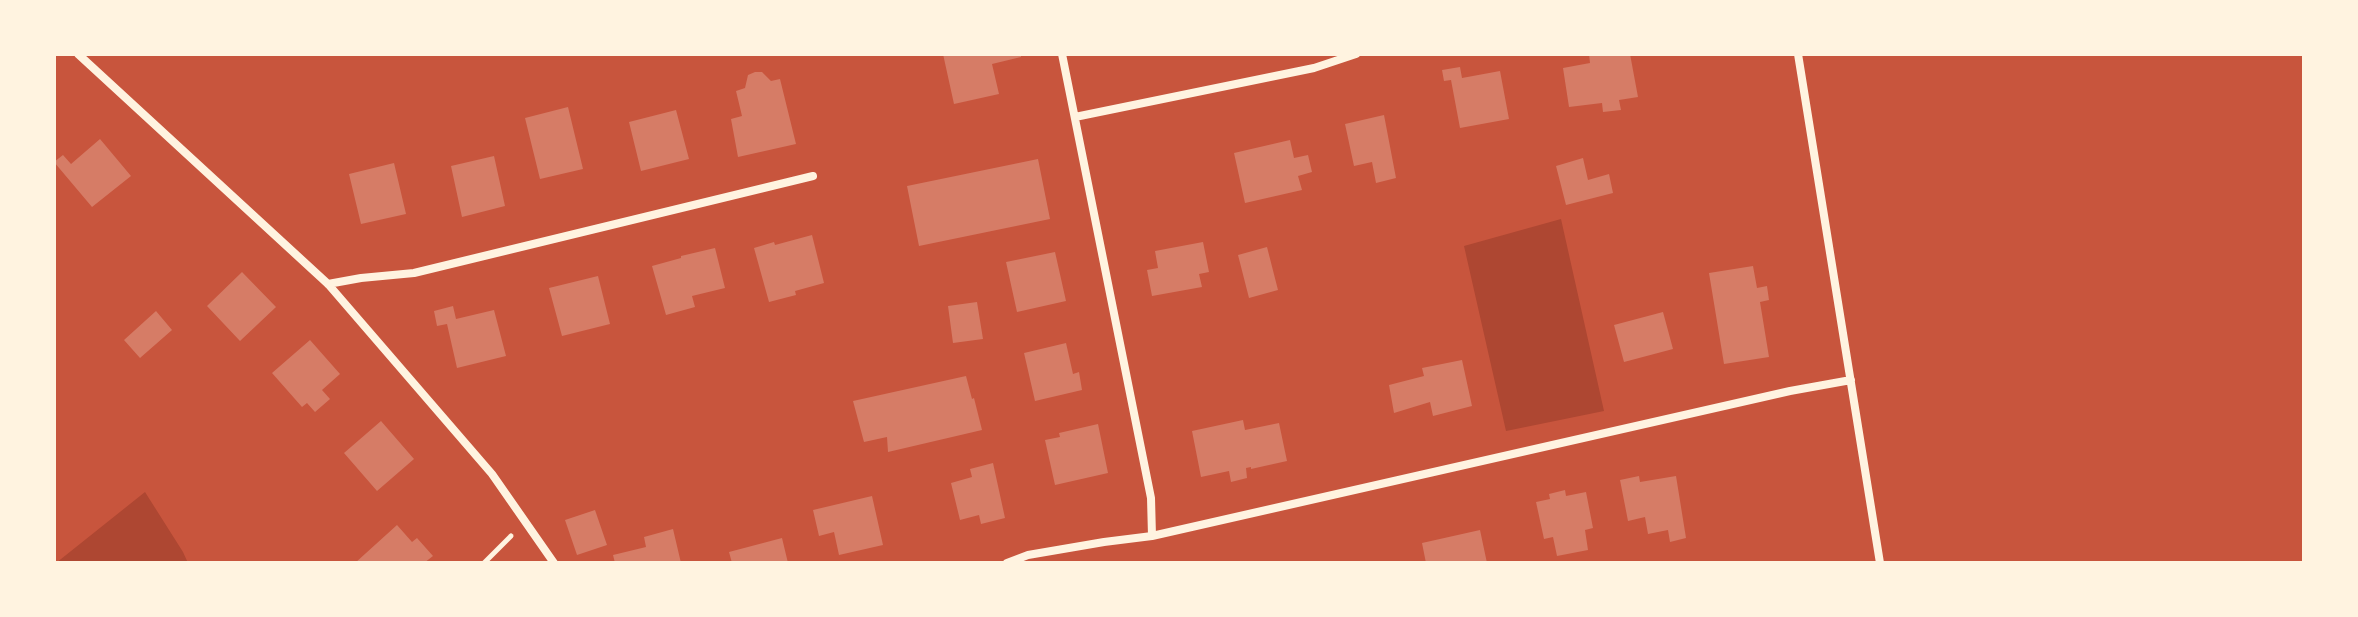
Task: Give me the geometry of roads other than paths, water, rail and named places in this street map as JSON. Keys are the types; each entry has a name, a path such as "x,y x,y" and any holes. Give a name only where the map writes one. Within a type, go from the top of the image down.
{"street":[{"path":"78,54 328,284 492,474 554,563"},
{"path":"1062,54 1151,498 1152,536"},
{"path":"1075,117 1314,68 1356,54"},
{"path":"1798,54 1880,563"},
{"path":"328,284 414,273 813,176"},
{"path":"1007,563 1028,555 1152,536 1851,380"}]}
